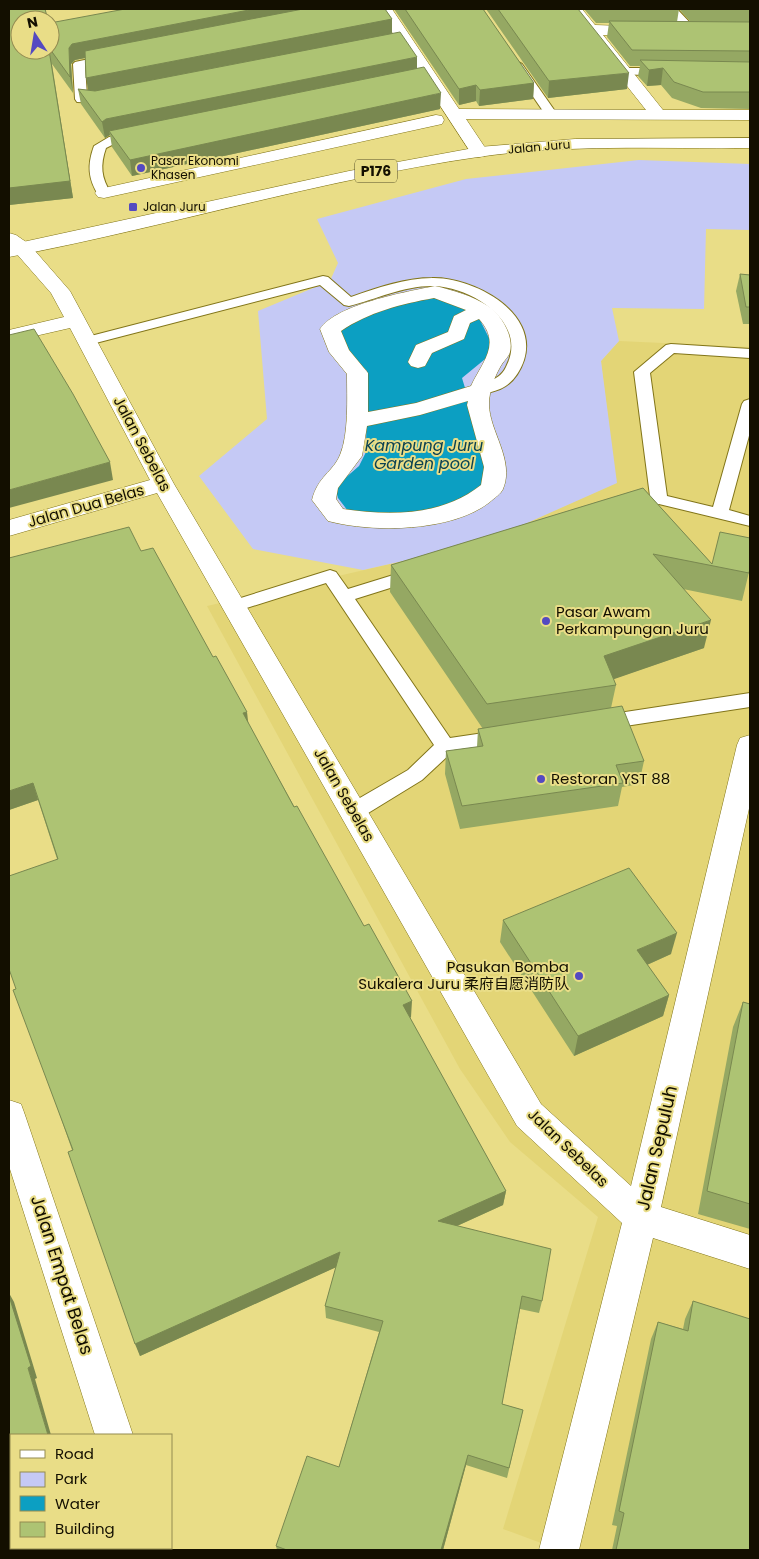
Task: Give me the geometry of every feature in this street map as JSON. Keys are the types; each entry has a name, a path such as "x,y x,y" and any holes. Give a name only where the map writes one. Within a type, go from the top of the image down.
{"street":[{"path":"385,9 405,39 425,77 454,114 479,152"},
{"path":"574,9 656,113"},
{"path":"592,30 711,30"},
{"path":"386,42 405,39"},
{"path":"97,100 116,97"},
{"path":"454,114 656,113 750,115"},
{"path":"104,193 436,120"},
{"name":"Jalan Juru","path":"13,246 349,176 479,152 575,144 750,143"},
{"name":"Jalan Sebelas","path":"13,246 60,291 163,484 529,1115 641,1217 750,1252"},
{"path":"435,292 467,302 482,310 497,330 500,352 490,367 480,390 478,405 496,467 492,488 468,505 438,516 390,520 355,519 336,516 324,500 327,487 351,456 357,421 358,373 339,352 330,329 346,317 382,304 435,292"},
{"path":"418,362 423,349 457,335 461,320 482,310"},
{"path":"9,336 82,331"},
{"path":"357,421 420,409 480,390"},
{"name":"Jalan Dua Belas","path":"9,528 163,484"},
{"name":"Jalan Sepuluh","path":"558,1550 641,1217 750,745"},
{"name":"Jalan Empat Belas","path":"9,1115 114,1434"}],"lane":[{"path":"670,9 691,30"},
{"path":"97,100 81,99 79,64 127,54"},
{"path":"512,57 551,114"},
{"path":"624,72 682,72"},
{"path":"104,193 97,183 95,159 100,146 113,140 151,132"},
{"path":"82,331 323,280 349,302 403,285 436,282 458,287 484,299 501,308 512,322 517,336 519,355 514,370 501,382 480,390"},
{"path":"659,499 642,372 671,348 750,353"},
{"path":"720,512 750,404"},
{"path":"610,512 659,499 720,512 750,521"},
{"path":"344,596 430,569"},
{"path":"234,606 330,576 445,746"},
{"path":"583,725 750,700"},
{"path":"353,812 415,774 445,746 524,734"}],"shaded area":[{"path":"619,341 750,347 750,1550 560,1550 503,1529 598,1217 510,1142 460,1069 207,606 482,543 616,483 601,361"}],"green space":[{"path":"639,160 750,164 750,230 706,229 704,309 612,308 619,341 601,361 617,483 482,543 363,570 253,549 199,476 267,419 258,311 330,281 338,263 317,219 466,179"}],"water":[{"name":"Kampung Juru Garden pool","path":"433,295 475,310 490,340 490,355 462,378 489,467 485,488 431,514 375,517 348,511 338,498 335,487 359,466 366,452 367,371 345,349 337,331 356,317"}],"building":[{"path":"9,9 45,9 10,10 10,60 51,60 70,181 9,188"},
{"path":"125,9 254,9 72,44 69,48 70,77 58,60 60,60 60,21"},
{"path":"303,9 385,9 392,19 86,78 85,51"},
{"path":"405,9 483,9 534,83 480,90 476,85 459,89"},
{"path":"498,9 578,9 629,73 549,81"},
{"path":"609,21 750,22 750,51 632,50"},
{"path":"400,32 417,57 106,119 102,122 78,89 95,91"},
{"path":"640,60 750,62 750,92 703,92 674,82 663,68 649,70"},
{"path":"424,67 441,93 130,160 109,131"},
{"path":"740,274 750,275 750,307 746,307"},
{"path":"34,329 73,394 110,462 9,490 9,335"},
{"name":"Pasar Awam Perkampungan Juru","path":"643,488 712,564 720,532 750,538 749,573 653,554 711,620 604,656 616,685 487,704 391,565"},
{"path":"129,527 141,551 153,548 213,657 216,656 247,712 243,713 294,807 297,806 364,926 369,924 412,1001 403,1005 506,1191 438,1221 551,1249 542,1301 522,1296 502,1404 523,1410 509,1468 468,1455 441,1550 287,1550 276,1546 307,1456 339,1467 383,1321 325,1306 340,1252 135,1344 68,1152 73,1150 13,990 16,989 9,969 9,876 58,859 33,783 9,791 9,558"},
{"name":"Restoran YST 88","path":"622,706 644,761 616,765 623,783 462,806 446,751 483,746 478,729"},
{"name":"Pasukan Bomba Sukalera Juru 柔府自愿消防队","path":"629,868 677,933 637,950 669,995 578,1036 503,920"},
{"path":"743,1002 750,1004 750,1204 707,1191"},
{"path":"9,1296 31,1366 28,1368 48,1434 10,1434 10,1549 81,1550 9,1550"},
{"path":"693,1301 750,1319 750,1550 616,1550 624,1513 619,1511 658,1322 688,1331"}],"place":[{"name":"Pasar Ekonomi Khasen","path":"141,168"},
{"name":"Jalan Juru","path":"133,207"},
{"name":"Pasar Awam Perkampungan Juru","path":"546,621"},
{"name":"Restoran YST 88","path":"541,779"},
{"name":"Pasukan Bomba Sukalera Juru 柔府自愿消防队","path":"579,976"}]}
